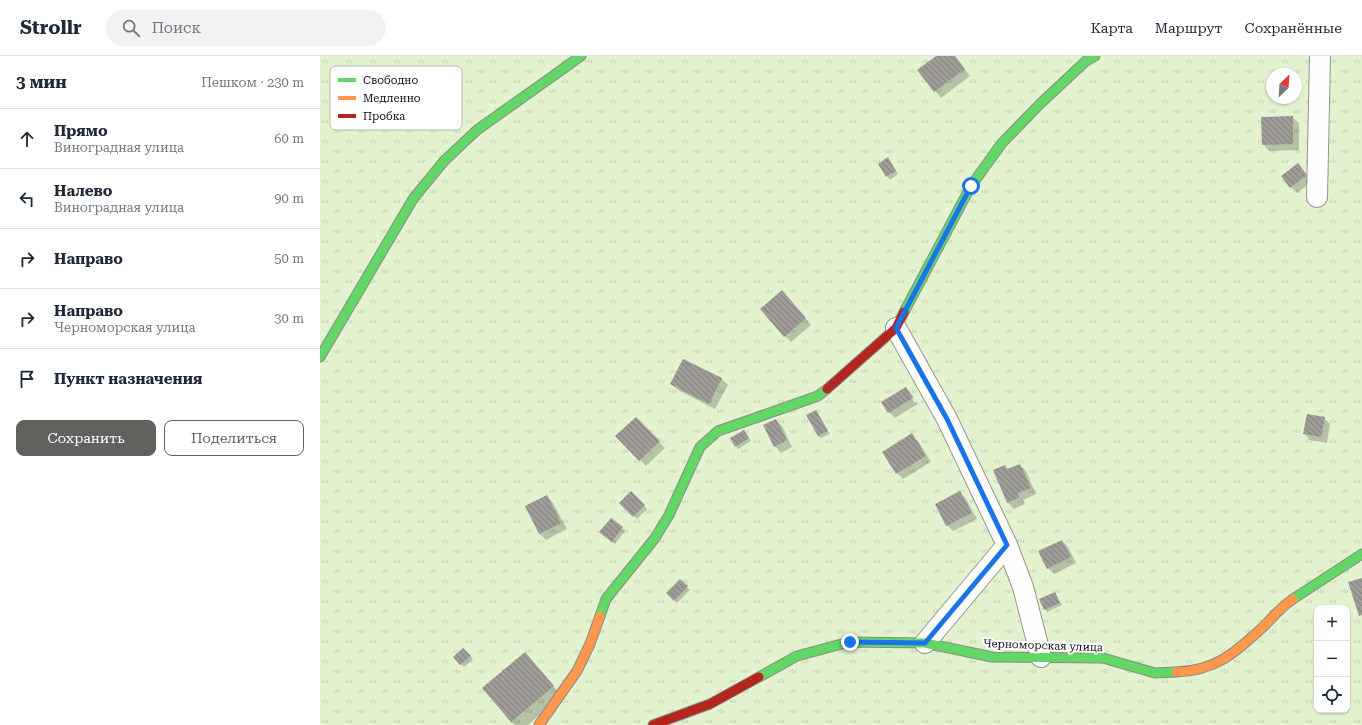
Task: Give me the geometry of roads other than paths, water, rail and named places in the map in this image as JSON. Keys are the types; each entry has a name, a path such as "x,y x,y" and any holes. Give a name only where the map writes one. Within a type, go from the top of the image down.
{"street":[{"path":"320,357 413,199 444,161 477,130 581,56"},
{"path":"539,725 577,671 590,644 606,599 655,538 668,515 700,447 718,431 818,396 847,373 896,328 971,186 1002,143 1041,102 1086,61 1095,56"},
{"path":"1317,198 1320,56"},
{"path":"896,328 947,419 1007,545 1023,587 1041,657"},
{"path":"925,643 1007,545"},
{"name":"Черноморская улица","path":"652,725 710,704 797,656 850,642 925,643 992,657 1103,658 1155,673 1192,672 1223,661 1264,626 1284,605 1362,554"}]}
